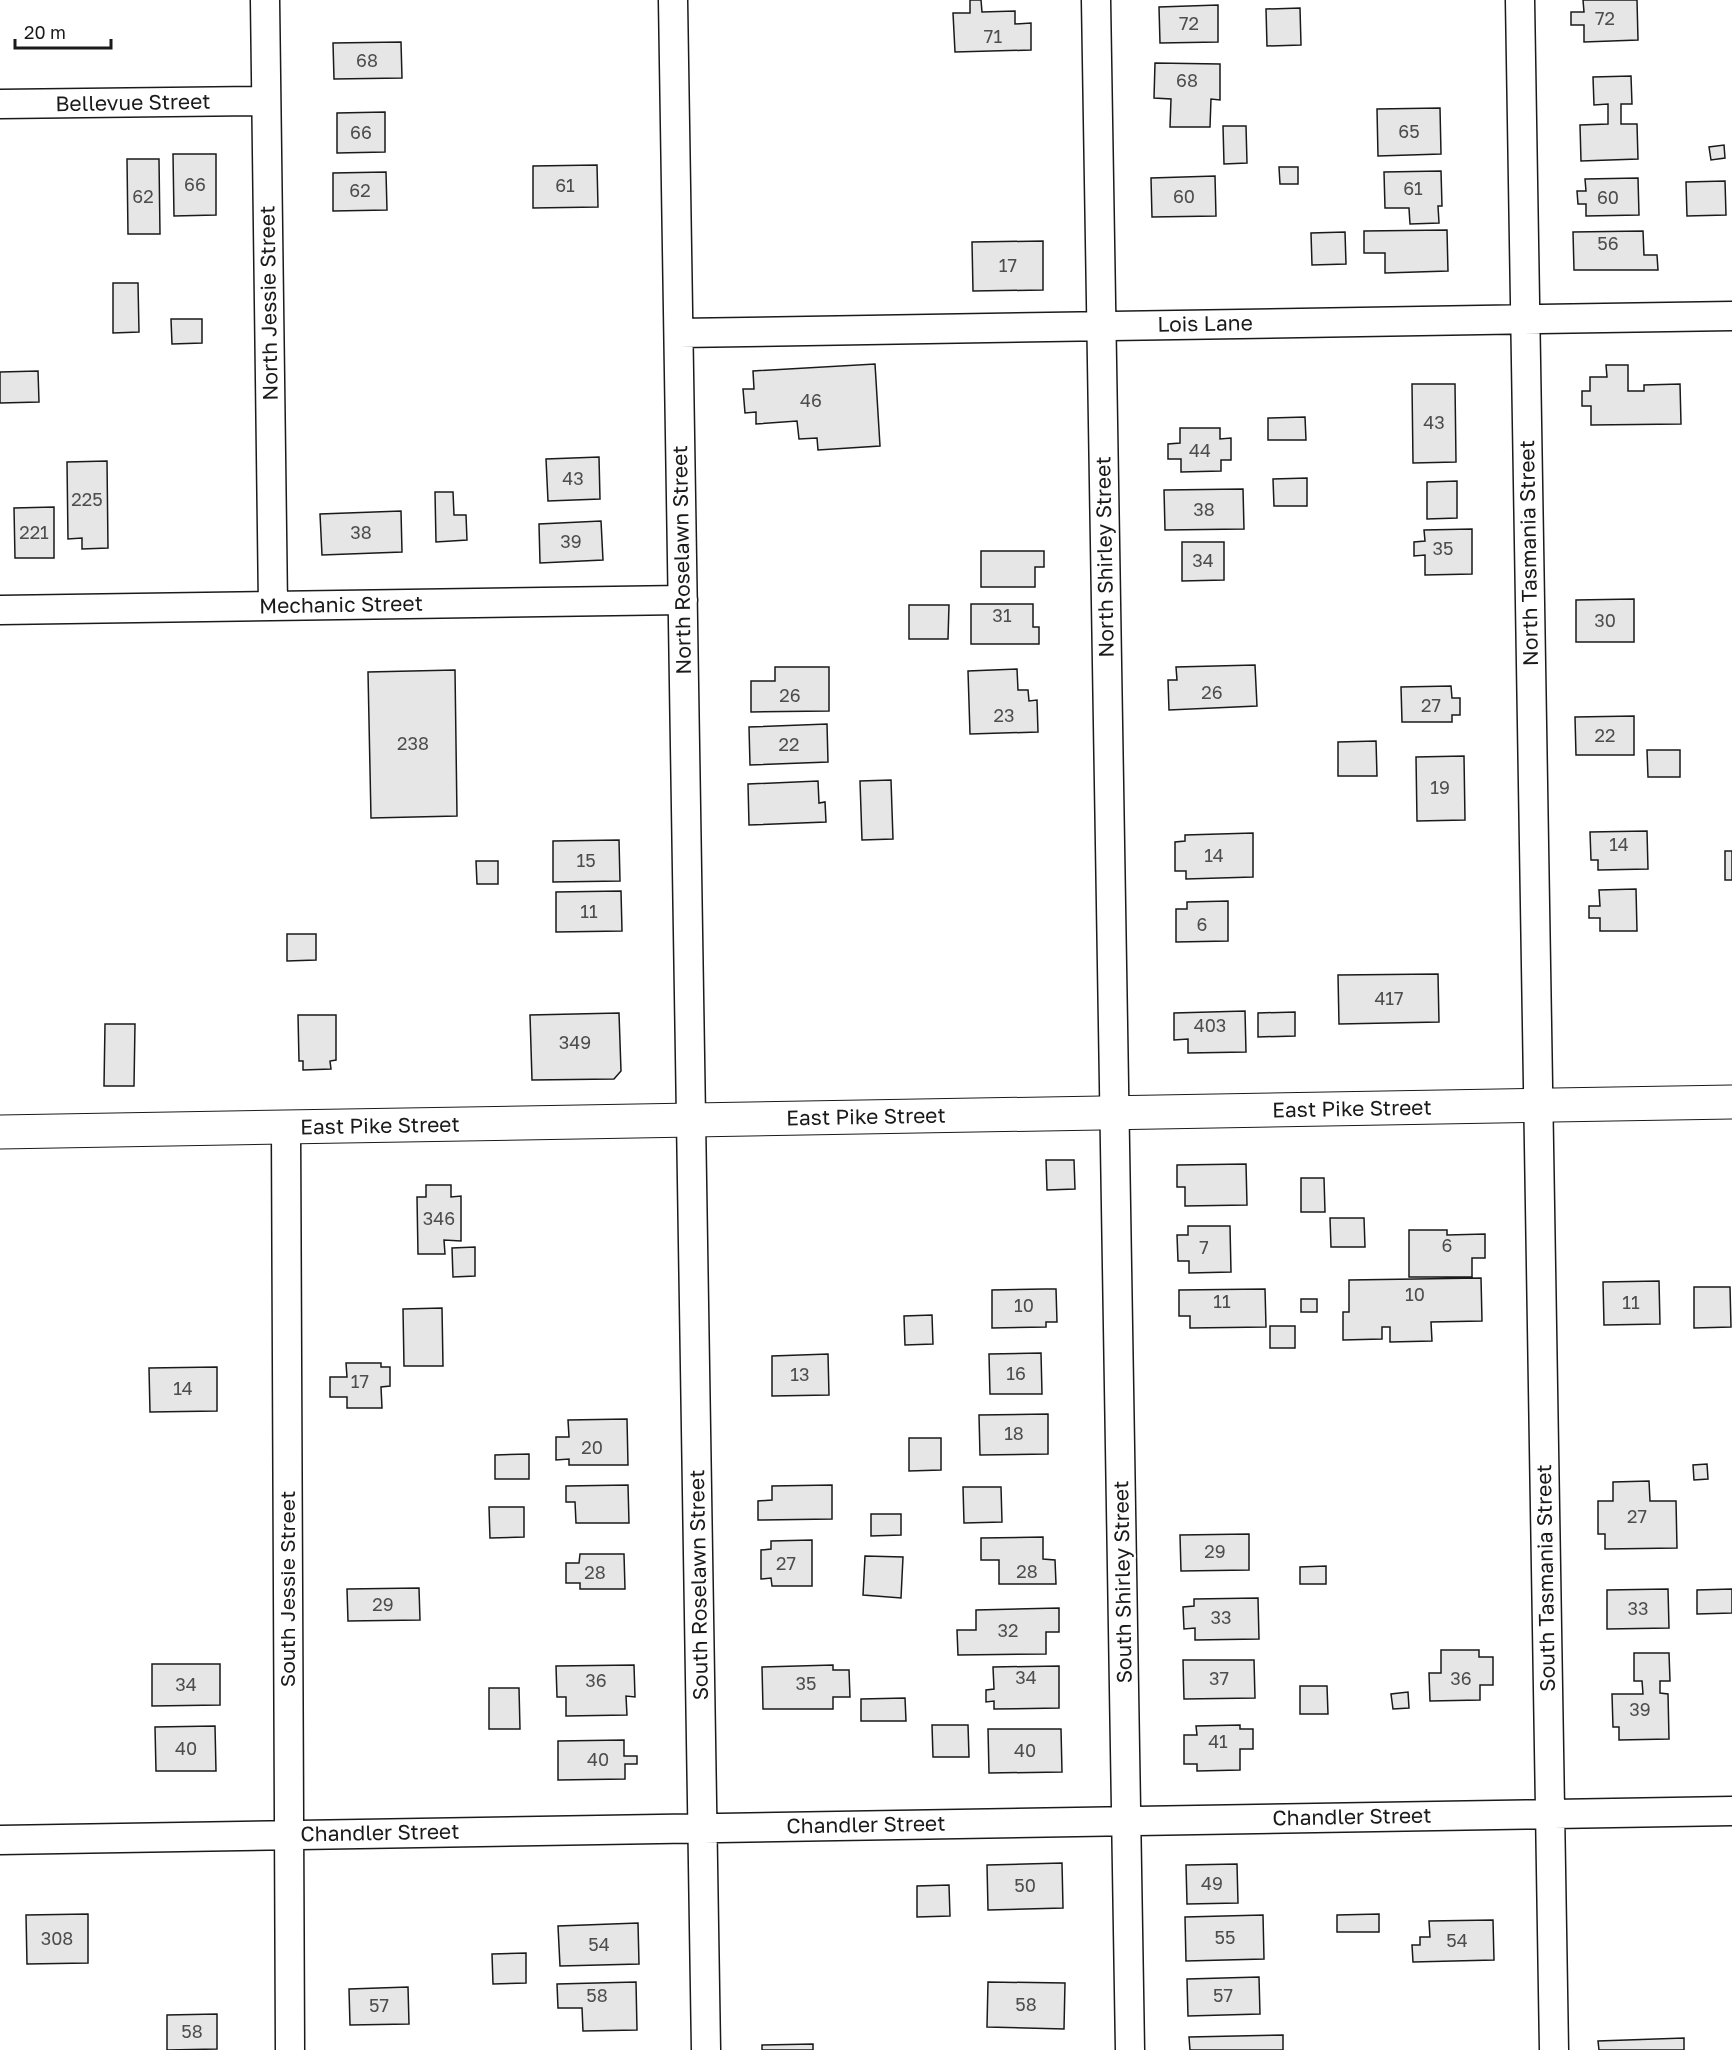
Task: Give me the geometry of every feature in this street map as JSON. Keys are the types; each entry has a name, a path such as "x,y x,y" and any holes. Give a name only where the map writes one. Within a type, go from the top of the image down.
{"street":[{"name":"North Jessie Street","path":"265,0 273,606"},
{"name":"North Roselawn Street","path":"673,0 692,1120"},
{"name":"North Shirley Street","path":"1096,0 1115,1113"},
{"name":"North Tasmania Street","path":"1520,0 1539,1105"},
{"name":"Bellevue Street","path":"0,104 266,101"},
{"name":"Lois Lane","path":"679,333 1732,316"},
{"name":"Mechanic Street","path":"0,610 683,600"},
{"name":"East Pike Street","path":"0,1132 1732,1102"},
{"name":"South Tasmania Street","path":"1539,1105 1554,2050"},
{"name":"South Shirley Street","path":"1115,1113 1130,2050"},
{"name":"South Roselawn Street","path":"692,1120 706,2050"},
{"name":"South Jessie Street","path":"286,1128 290,2050"},
{"name":"Chandler Street","path":"0,1840 1732,1811"}],"building":[{"path":"970,0 981,0 982,12 1015,11 1015,24 1031,23 1031,50 955,52 953,13 970,13"},
{"path":"1583,0 1637,0 1638,40 1584,42 1584,25 1571,25 1571,12 1584,12"},
{"path":"1218,5 1218,42 1160,43 1159,7"},
{"path":"1300,8 1301,45 1267,46 1266,9"},
{"path":"401,42 402,78 334,79 333,43"},
{"path":"1155,63 1220,64 1220,100 1211,99 1210,127 1170,127 1171,99 1154,98"},
{"path":"1631,76 1632,104 1621,104 1621,124 1637,124 1638,159 1581,161 1580,125 1608,124 1608,104 1594,105 1593,77"},
{"path":"1440,108 1441,154 1378,156 1377,109"},
{"path":"385,112 385,152 337,153 337,113"},
{"path":"1223,126 1246,126 1247,163 1224,164"},
{"path":"1724,145 1725,158 1711,160 1709,147"},
{"path":"173,154 216,154 216,215 174,216"},
{"path":"127,159 159,159 160,234 128,234"},
{"path":"597,165 598,207 533,208 533,166"},
{"path":"1279,167 1298,167 1298,184 1280,184"},
{"path":"1441,171 1442,206 1438,206 1439,223 1410,224 1409,208 1385,208 1384,172"},
{"path":"386,172 387,210 333,211 333,173"},
{"path":"1215,176 1216,216 1152,217 1151,178"},
{"path":"1638,178 1639,215 1586,216 1586,204 1578,204 1577,191 1586,191 1585,179"},
{"path":"1725,181 1726,215 1687,216 1686,182"},
{"path":"1447,230 1448,271 1385,273 1385,253 1364,253 1364,231"},
{"path":"1643,231 1644,255 1657,255 1658,270 1574,270 1573,232"},
{"path":"1345,232 1346,264 1312,265 1311,233"},
{"path":"1043,241 1043,290 973,291 972,242"},
{"path":"113,283 138,283 139,332 113,333"},
{"path":"171,319 202,319 202,343 172,344"},
{"path":"875,364 880,446 818,450 817,438 799,439 797,421 756,424 756,412 745,413 743,389 754,389 753,371"},
{"path":"1606,365 1628,365 1628,391 1644,391 1644,385 1680,384 1681,424 1591,425 1591,406 1582,406 1582,391 1590,391 1590,377 1607,377"},
{"path":"38,371 39,402 0,403 0,372"},
{"path":"1412,384 1455,384 1456,462 1413,463"},
{"path":"1305,417 1306,440 1268,440 1268,418"},
{"path":"1180,428 1220,428 1220,439 1231,438 1231,460 1221,460 1221,471 1181,472 1181,459 1168,459 1168,444 1180,443"},
{"path":"599,457 600,499 548,501 546,459"},
{"path":"107,461 108,548 82,549 82,538 68,539 67,462"},
{"path":"1307,478 1307,506 1274,506 1273,479"},
{"path":"1457,481 1457,518 1427,519 1427,482"},
{"path":"1243,489 1244,529 1165,530 1164,490"},
{"path":"435,492 453,492 454,515 466,515 467,540 436,542"},
{"path":"54,507 54,558 15,558 14,508"},
{"path":"401,511 402,552 322,555 320,514"},
{"path":"601,521 603,560 540,563 539,524"},
{"path":"1472,529 1472,574 1425,575 1425,555 1414,556 1414,542 1425,541 1424,530"},
{"path":"1182,542 1224,542 1224,580 1182,581"},
{"path":"981,551 1044,551 1044,567 1035,567 1035,587 981,587"},
{"path":"1634,599 1634,642 1576,642 1576,600"},
{"path":"971,604 1033,604 1033,627 1039,627 1039,644 971,644"},
{"path":"909,605 949,605 948,639 909,639"},
{"path":"1255,665 1257,706 1169,710 1168,680 1177,680 1176,667"},
{"path":"775,667 829,667 829,711 751,712 751,681 775,681"},
{"path":"1017,669 1018,690 1028,690 1029,701 1037,700 1038,732 970,734 968,671"},
{"path":"455,670 457,816 371,818 368,672"},
{"path":"1451,686 1452,698 1460,698 1460,715 1452,715 1452,722 1402,722 1401,687"},
{"path":"1634,716 1634,755 1576,755 1575,717"},
{"path":"827,724 828,762 750,765 749,727"},
{"path":"1376,741 1377,776 1338,776 1338,742"},
{"path":"1647,750 1680,750 1680,777 1648,777"},
{"path":"1464,756 1465,820 1417,821 1416,757"},
{"path":"891,780 893,839 862,840 860,781"},
{"path":"818,781 819,803 825,802 826,822 749,825 748,784"},
{"path":"1647,831 1648,869 1598,870 1598,860 1591,860 1590,832"},
{"path":"1253,833 1253,877 1186,879 1186,871 1175,871 1175,842 1185,841 1185,835"},
{"path":"619,840 620,881 553,882 553,841"},
{"path":"1725,851 1732,851 1732,880 1725,880"},
{"path":"476,861 498,861 498,884 477,884"},
{"path":"1636,889 1637,931 1600,931 1600,918 1589,918 1589,906 1600,906 1599,890"},
{"path":"621,891 622,931 556,932 556,892"},
{"path":"1228,901 1228,941 1176,942 1176,909 1187,909 1187,902"},
{"path":"287,934 316,934 316,960 287,961"},
{"path":"1438,974 1439,1022 1339,1024 1338,975"},
{"path":"1245,1011 1246,1052 1188,1053 1188,1039 1174,1040 1174,1013"},
{"path":"1295,1012 1295,1036 1258,1037 1258,1013"},
{"path":"619,1013 621,1071 614,1079 532,1080 530,1015"},
{"path":"298,1015 336,1015 336,1060 330,1061 331,1069 303,1070 303,1061 299,1061"},
{"path":"105,1024 135,1024 134,1086 104,1086"},
{"path":"1046,1160 1074,1160 1075,1189 1047,1190"},
{"path":"1246,1164 1247,1205 1185,1206 1185,1187 1177,1187 1177,1165"},
{"path":"1301,1178 1324,1178 1325,1212 1301,1212"},
{"path":"426,1185 451,1185 451,1197 461,1196 461,1241 444,1240 445,1254 418,1254 417,1197 426,1197"},
{"path":"1330,1218 1364,1218 1365,1247 1331,1247"},
{"path":"1188,1226 1230,1226 1231,1272 1189,1273 1189,1261 1178,1261 1177,1235 1188,1235"},
{"path":"1409,1230 1447,1230 1447,1235 1485,1234 1485,1258 1472,1258 1472,1277 1409,1277"},
{"path":"475,1247 475,1276 453,1277 452,1248"},
{"path":"1481,1278 1482,1321 1431,1322 1432,1341 1390,1342 1390,1327 1382,1327 1382,1339 1343,1340 1343,1312 1349,1312 1349,1280"},
{"path":"1659,1281 1660,1324 1604,1325 1603,1282"},
{"path":"1694,1287 1730,1287 1731,1327 1694,1328"},
{"path":"1056,1289 1057,1322 1046,1322 1046,1327 992,1328 992,1290"},
{"path":"1265,1289 1266,1327 1190,1328 1190,1316 1179,1316 1179,1290"},
{"path":"1301,1299 1317,1299 1317,1312 1301,1312"},
{"path":"442,1308 443,1366 404,1366 403,1309"},
{"path":"932,1315 933,1344 905,1345 904,1316"},
{"path":"1270,1326 1295,1326 1295,1348 1270,1348"},
{"path":"1041,1353 1042,1394 990,1394 989,1354"},
{"path":"828,1354 829,1395 772,1396 772,1356"},
{"path":"346,1363 381,1363 381,1367 390,1367 390,1386 381,1387 382,1408 347,1408 347,1397 330,1397 330,1377 347,1377"},
{"path":"217,1367 217,1411 150,1412 149,1368"},
{"path":"1048,1414 1048,1454 980,1455 979,1415"},
{"path":"627,1419 628,1465 569,1465 569,1459 556,1460 556,1437 569,1437 568,1420"},
{"path":"909,1438 941,1438 941,1470 909,1471"},
{"path":"529,1454 529,1479 495,1479 495,1455"},
{"path":"1707,1464 1708,1479 1694,1480 1693,1465"},
{"path":"1649,1481 1650,1501 1676,1501 1677,1548 1605,1549 1605,1534 1598,1534 1598,1501 1613,1501 1613,1482"},
{"path":"628,1485 629,1523 576,1523 575,1502 566,1502 566,1486"},
{"path":"832,1485 832,1519 758,1520 758,1501 772,1500 772,1486"},
{"path":"963,1487 1001,1487 1002,1522 964,1523"},
{"path":"489,1507 524,1507 524,1537 490,1538"},
{"path":"871,1514 901,1514 901,1535 871,1536"},
{"path":"1249,1534 1249,1570 1181,1571 1180,1535"},
{"path":"1043,1537 1043,1559 1055,1560 1056,1584 999,1584 999,1560 981,1560 981,1538"},
{"path":"812,1540 812,1586 772,1586 771,1578 761,1579 761,1550 771,1549 771,1541"},
{"path":"580,1554 624,1554 625,1589 580,1589 580,1583 566,1583 566,1563 579,1563"},
{"path":"865,1556 903,1557 901,1598 863,1595"},
{"path":"1326,1566 1326,1584 1300,1584 1300,1567"},
{"path":"419,1588 420,1620 348,1621 347,1589"},
{"path":"1668,1589 1669,1628 1607,1629 1607,1590"},
{"path":"1732,1589 1732,1613 1697,1614 1697,1590"},
{"path":"1258,1598 1259,1639 1195,1640 1195,1628 1184,1629 1183,1607 1194,1606 1194,1599"},
{"path":"1059,1608 1059,1632 1046,1632 1046,1654 958,1655 957,1630 976,1630 976,1610"},
{"path":"1441,1650 1479,1650 1479,1657 1493,1657 1493,1685 1480,1685 1480,1700 1430,1701 1429,1673 1441,1673"},
{"path":"1634,1653 1669,1653 1670,1681 1660,1681 1660,1693 1668,1694 1669,1739 1619,1740 1619,1727 1613,1727 1612,1694 1643,1694 1642,1681 1634,1681"},
{"path":"1183,1660 1254,1660 1255,1698 1184,1699"},
{"path":"152,1664 220,1664 220,1705 152,1706"},
{"path":"634,1665 635,1697 626,1696 627,1715 566,1716 566,1697 557,1697 556,1666"},
{"path":"833,1665 833,1670 849,1670 850,1697 833,1697 833,1709 763,1709 762,1667"},
{"path":"1059,1666 1059,1708 994,1709 994,1701 986,1702 986,1690 994,1689 993,1667"},
{"path":"1300,1686 1327,1686 1328,1714 1300,1714"},
{"path":"489,1688 519,1688 520,1729 489,1729"},
{"path":"1408,1692 1409,1708 1393,1709 1391,1694"},
{"path":"905,1698 906,1721 861,1721 861,1699"},
{"path":"932,1725 968,1725 969,1757 933,1757"},
{"path":"1240,1725 1240,1729 1253,1729 1253,1749 1240,1749 1240,1770 1197,1771 1197,1764 1184,1764 1184,1735 1197,1735 1196,1726"},
{"path":"215,1726 216,1771 156,1771 155,1727"},
{"path":"988,1729 1061,1729 1062,1772 989,1773"},
{"path":"624,1740 624,1756 637,1756 637,1764 625,1764 625,1779 558,1780 558,1741"},
{"path":"1062,1863 1063,1908 988,1910 987,1865"},
{"path":"1237,1864 1238,1903 1187,1904 1186,1865"},
{"path":"949,1885 950,1916 917,1917 917,1886"},
{"path":"88,1914 88,1963 27,1964 26,1915"},
{"path":"1379,1914 1379,1932 1337,1932 1337,1915"},
{"path":"1263,1915 1264,1959 1186,1961 1185,1917"},
{"path":"1493,1920 1494,1960 1413,1962 1412,1945 1420,1945 1420,1937 1430,1937 1429,1921"},
{"path":"638,1923 639,1964 560,1966 558,1926"},
{"path":"526,1953 526,1983 493,1984 492,1954"},
{"path":"1259,1977 1260,2014 1188,2016 1187,1979"},
{"path":"636,1982 637,2030 583,2031 582,2008 558,2008 557,1984"},
{"path":"988,1982 1065,1983 1064,2029 987,2027"},
{"path":"408,1987 409,2024 350,2025 349,1989"},
{"path":"217,2014 217,2049 167,2050 167,2015"},
{"path":"1283,2035 1283,2050 1190,2050 1189,2037"},
{"path":"1684,2038 1684,2050 1599,2050 1598,2041"},
{"path":"813,2044 813,2050 762,2050 762,2045"}]}
